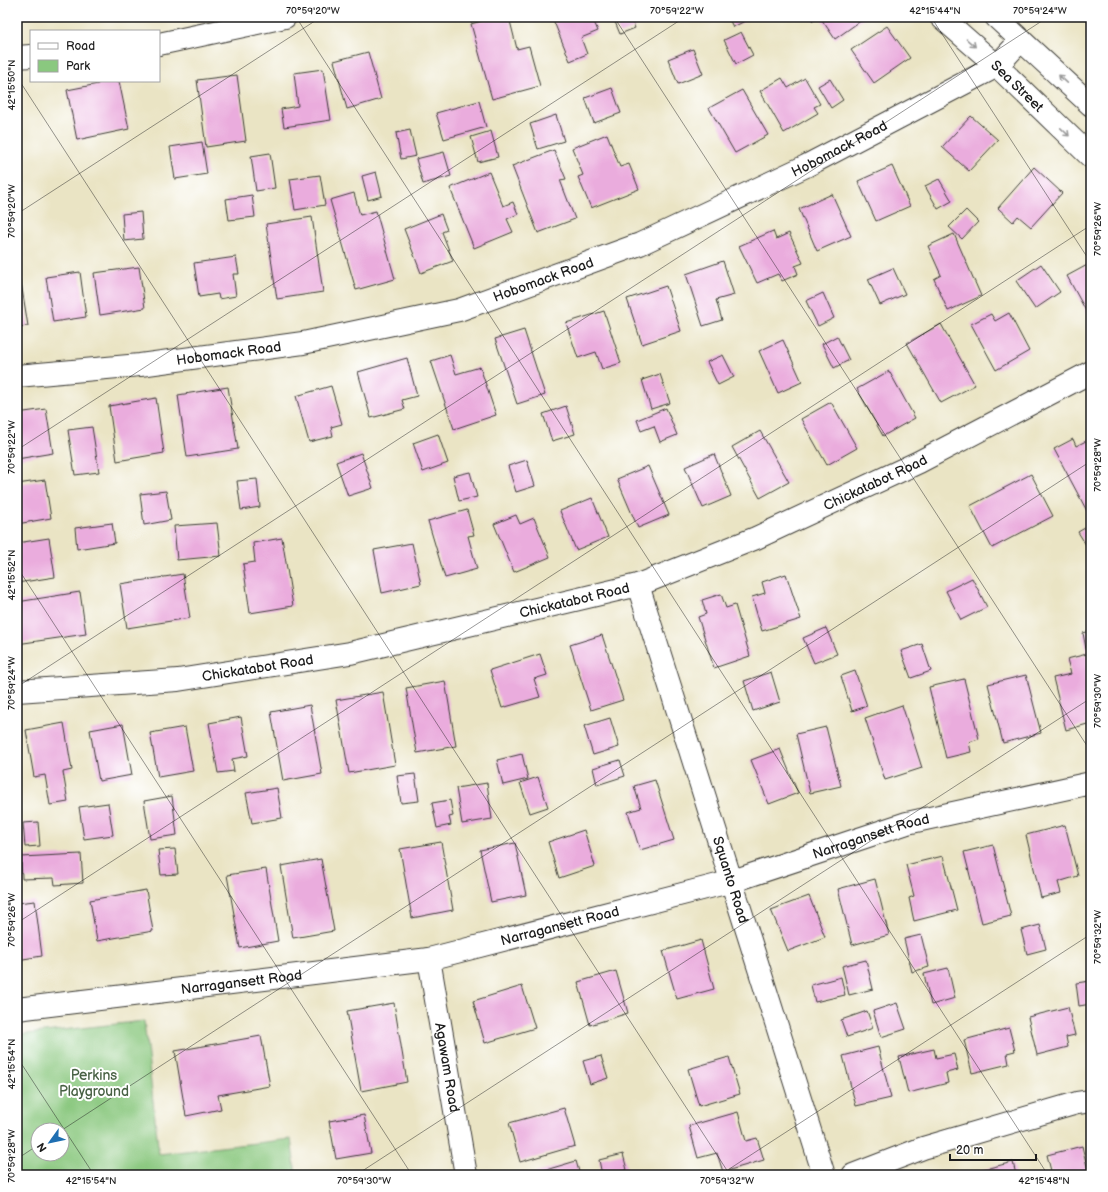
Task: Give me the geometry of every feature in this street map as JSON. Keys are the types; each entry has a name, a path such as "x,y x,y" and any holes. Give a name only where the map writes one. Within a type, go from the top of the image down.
{"street":[{"path":"160,44 285,17"},
{"name":"Sea Street","path":"941,17 997,66 1091,157"},
{"path":"996,17 1091,105"},
{"name":"Hobomack Road","path":"17,376 140,365 304,343 459,310 640,244 806,166 997,66 1021,40"},
{"path":"17,57 30,56"},
{"name":"Chickatabot Road","path":"17,691 178,680 350,653 638,585 756,538 919,462 1091,372"},
{"name":"Squanto Road","path":"638,585 733,881 824,1175"},
{"name":"Narragansett Road","path":"17,1009 429,959 733,881 907,823 1091,783"},
{"name":"Agawam Road","path":"429,959 466,1175"},
{"path":"853,1175 923,1148 1077,1103 1091,1101"}],"green space":[{"name":"Perkins Playground","path":"144,1021 159,1154 291,1139 296,1175 17,1175 17,1035"}],"building":[{"path":"495,17 509,17 517,49 529,46 540,86 492,99 471,24"},
{"path":"552,17 592,17 598,31 581,38 587,54 570,61"},
{"path":"613,17 630,17 635,28 620,34"},
{"path":"728,17 745,17 747,20 733,27"},
{"path":"810,17 819,17 813,21"},
{"path":"820,17 866,17 835,39"},
{"path":"887,26 910,58 874,83 851,50"},
{"path":"741,32 753,55 736,64 724,40"},
{"path":"693,49 703,74 678,84 668,59"},
{"path":"368,52 381,99 347,109 334,61"},
{"path":"323,69 331,120 284,127 281,109 298,106 294,73"},
{"path":"237,75 246,141 206,147 197,80"},
{"path":"782,78 788,88 805,78 820,104 814,107 818,113 784,133 760,91"},
{"path":"830,79 843,100 831,108 818,86"},
{"path":"98,82 119,82 129,129 77,140 67,90 98,84"},
{"path":"612,88 621,113 594,123 585,98"},
{"path":"742,90 768,135 735,153 709,108"},
{"path":"479,101 486,127 444,139 436,113"},
{"path":"556,115 564,141 538,149 530,124"},
{"path":"971,116 998,140 969,171 942,147"},
{"path":"410,130 416,156 401,159 396,133"},
{"path":"491,131 498,157 478,162 471,137"},
{"path":"607,134 620,167 629,164 639,189 591,208 578,177 583,175 572,148"},
{"path":"202,142 207,174 175,179 170,147"},
{"path":"554,150 566,179 560,180 575,219 538,233 512,166"},
{"path":"444,152 451,176 423,184 416,159"},
{"path":"270,153 275,188 256,191 251,156"},
{"path":"892,166 910,206 876,221 858,181"},
{"path":"1034,167 1062,193 1031,227 1018,216 1013,222 998,208"},
{"path":"376,172 382,196 368,200 362,176"},
{"path":"489,172 503,206 513,202 518,214 507,219 513,232 474,248 450,188"},
{"path":"320,175 325,205 295,210 290,179"},
{"path":"939,179 952,201 938,209 925,186"},
{"path":"354,193 360,215 376,211 395,279 356,290 330,200"},
{"path":"832,194 851,236 817,251 799,209"},
{"path":"252,195 255,217 229,220 226,199"},
{"path":"966,210 978,222 962,239 949,227"},
{"path":"141,212 143,239 124,241 122,214"},
{"path":"441,214 447,230 442,232 453,261 421,273 404,229"},
{"path":"312,217 323,292 277,299 266,224"},
{"path":"773,231 776,239 789,233 803,263 795,266 798,274 782,281 778,274 757,283 739,246"},
{"path":"954,234 981,296 948,311 934,279 941,275 928,246"},
{"path":"236,257 239,274 233,274 236,296 219,299 218,294 199,297 194,263"},
{"path":"723,261 734,295 716,300 722,320 703,326 686,274"},
{"path":"1091,263 1091,320 1067,276"},
{"path":"1041,264 1060,292 1035,309 1016,281"},
{"path":"139,267 145,308 100,315 94,273"},
{"path":"893,268 905,294 880,305 868,279"},
{"path":"80,272 86,317 53,322 46,277"},
{"path":"17,282 21,282 28,326 17,327"},
{"path":"666,286 681,331 642,344 627,299"},
{"path":"823,293 834,318 818,326 806,301"},
{"path":"604,311 621,363 602,369 596,352 578,358 566,323"},
{"path":"1009,313 1029,351 996,370 971,324 991,314 995,321"},
{"path":"941,324 975,385 941,403 907,343"},
{"path":"524,330 545,395 517,404 495,339"},
{"path":"837,336 849,360 834,368 822,344"},
{"path":"783,340 802,382 778,393 759,351"},
{"path":"450,355 456,374 480,367 496,415 454,429 431,361"},
{"path":"723,355 734,377 718,385 707,362"},
{"path":"407,358 417,396 402,400 405,409 371,418 358,372"},
{"path":"889,371 915,418 883,436 857,389"},
{"path":"660,374 670,403 651,409 642,380"},
{"path":"331,386 342,424 331,427 333,436 309,442 296,396"},
{"path":"228,387 238,449 187,457 178,395"},
{"path":"156,398 164,453 117,461 109,406"},
{"path":"831,402 857,448 827,465 801,419"},
{"path":"566,406 575,434 552,441 543,414"},
{"path":"666,408 677,435 660,442 654,426 641,431 637,420"},
{"path":"46,409 53,453 17,459 17,413"},
{"path":"92,427 99,472 75,475 68,430"},
{"path":"760,431 789,482 760,498 732,447"},
{"path":"438,434 448,463 423,472 413,443"},
{"path":"1073,439 1076,446 1090,439 1091,442 1091,509 1087,511 1054,449"},
{"path":"361,453 373,488 348,496 336,462"},
{"path":"714,454 731,496 703,508 685,467"},
{"path":"527,460 535,486 516,492 508,466"},
{"path":"648,466 669,515 638,528 617,479"},
{"path":"470,472 477,497 459,501 453,476"},
{"path":"1031,474 1053,516 992,548 970,506"},
{"path":"257,479 260,507 241,510 237,481"},
{"path":"45,480 51,518 17,524 17,484"},
{"path":"166,491 171,520 144,525 140,494"},
{"path":"592,498 608,537 576,550 560,511"},
{"path":"467,510 474,535 468,536 477,569 445,578 428,521"},
{"path":"516,515 520,524 534,518 550,557 514,572 494,524"},
{"path":"112,523 115,543 77,549 75,528"},
{"path":"217,523 221,556 177,560 174,526"},
{"path":"1090,525 1091,527 1091,553 1078,532"},
{"path":"49,538 55,577 17,583 17,543"},
{"path":"282,538 293,606 250,613 243,564 255,562 253,543"},
{"path":"412,543 421,584 382,593 374,550"},
{"path":"183,574 190,618 127,628 120,584"},
{"path":"786,574 801,619 762,631 752,597 765,593 762,582"},
{"path":"972,578 987,607 961,620 946,591"},
{"path":"80,592 86,634 17,644 17,602"},
{"path":"721,594 726,608 735,605 750,656 714,668 698,617 706,614 702,600"},
{"path":"826,628 837,654 814,663 803,638"},
{"path":"1091,631 1091,660 1089,661 1091,669 1091,723 1066,730 1053,678 1071,674 1067,659 1087,654 1083,633"},
{"path":"602,635 623,700 591,710 570,645"},
{"path":"922,644 931,671 911,678 901,651"},
{"path":"540,654 547,675 534,679 540,697 502,708 490,670"},
{"path":"855,671 867,706 852,711 841,676"},
{"path":"771,672 780,702 753,711 744,681"},
{"path":"1026,675 1041,733 1003,743 988,684"},
{"path":"964,679 979,739 969,742 971,752 946,758 929,687"},
{"path":"445,681 456,746 417,753 406,688"},
{"path":"383,692 395,765 349,773 336,700"},
{"path":"310,705 322,774 283,781 271,712"},
{"path":"902,705 922,768 885,780 865,718"},
{"path":"241,717 248,756 232,759 234,771 218,773 209,723"},
{"path":"610,718 619,747 593,755 584,726"},
{"path":"64,723 72,770 63,772 68,802 50,805 45,775 34,777 26,730"},
{"path":"123,724 132,775 99,781 90,730"},
{"path":"185,727 193,771 158,777 150,733"},
{"path":"826,727 841,786 810,793 796,734"},
{"path":"780,749 798,793 769,804 751,760"},
{"path":"522,754 528,779 503,785 497,760"},
{"path":"620,760 625,776 597,785 593,768"},
{"path":"415,774 419,801 401,803 397,776"},
{"path":"538,777 548,807 530,813 520,783"},
{"path":"655,780 674,840 640,850 628,812 641,808 634,786"},
{"path":"487,783 492,819 462,824 456,788"},
{"path":"277,788 282,818 252,823 246,793"},
{"path":"172,796 177,835 150,839 144,801"},
{"path":"450,800 453,816 449,817 451,825 437,828 432,803"},
{"path":"108,803 113,835 84,839 79,807"},
{"path":"38,822 40,846 25,847 23,823"},
{"path":"1065,825 1078,876 1058,882 1061,893 1041,898 1026,835"},
{"path":"584,830 595,866 559,878 548,842"},
{"path":"441,842 453,910 412,918 400,849"},
{"path":"515,843 526,895 491,902 480,850"},
{"path":"993,845 1011,916 982,923 964,852"},
{"path":"175,849 178,874 161,875 158,850"},
{"path":"81,854 83,883 55,885 54,878 22,879 21,857"},
{"path":"943,856 957,910 914,921 909,898 914,896 906,865"},
{"path":"321,859 334,931 293,938 281,866"},
{"path":"266,869 278,941 240,948 227,875"},
{"path":"875,879 889,935 852,945 838,889"},
{"path":"146,890 153,931 97,941 90,900"},
{"path":"809,896 825,937 788,951 771,910"},
{"path":"35,901 42,956 17,960 17,903"},
{"path":"1040,925 1046,949 1027,954 1021,930"},
{"path":"921,935 929,967 912,972 904,939"},
{"path":"701,940 714,989 677,999 663,951"},
{"path":"866,960 873,989 849,995 842,966"},
{"path":"948,968 955,998 931,1005 924,974"},
{"path":"616,971 628,1013 590,1025 578,982"},
{"path":"841,977 845,995 815,1002 811,985"},
{"path":"1090,981 1091,1004 1079,1006 1076,983"},
{"path":"522,986 535,1028 485,1043 473,1001"},
{"path":"394,1003 407,1082 361,1091 347,1011"},
{"path":"897,1003 906,1029 881,1037 873,1011"},
{"path":"1068,1007 1075,1035 1066,1037 1068,1047 1037,1055 1028,1017"},
{"path":"867,1011 873,1028 847,1037 841,1020"},
{"path":"1009,1028 1015,1051 1007,1053 1009,1064 972,1073 964,1040"},
{"path":"261,1036 270,1086 218,1095 221,1109 186,1116 175,1051"},
{"path":"878,1047 891,1098 856,1106 843,1056"},
{"path":"934,1049 936,1058 954,1054 958,1070 946,1073 948,1083 908,1093 899,1057"},
{"path":"601,1056 608,1078 590,1084 583,1061"},
{"path":"729,1057 740,1094 699,1106 688,1069"},
{"path":"564,1108 575,1146 520,1162 509,1123"},
{"path":"738,1112 746,1141 757,1138 764,1160 723,1172 717,1153 698,1158 689,1126"},
{"path":"364,1115 371,1153 336,1159 329,1121"},
{"path":"1082,1146 1089,1175 1052,1175 1047,1155"},
{"path":"623,1154 627,1170 602,1175 599,1160"},
{"path":"576,1161 580,1175 529,1175"},
{"path":"1013,1162 1016,1175 982,1175 981,1170"}]}
